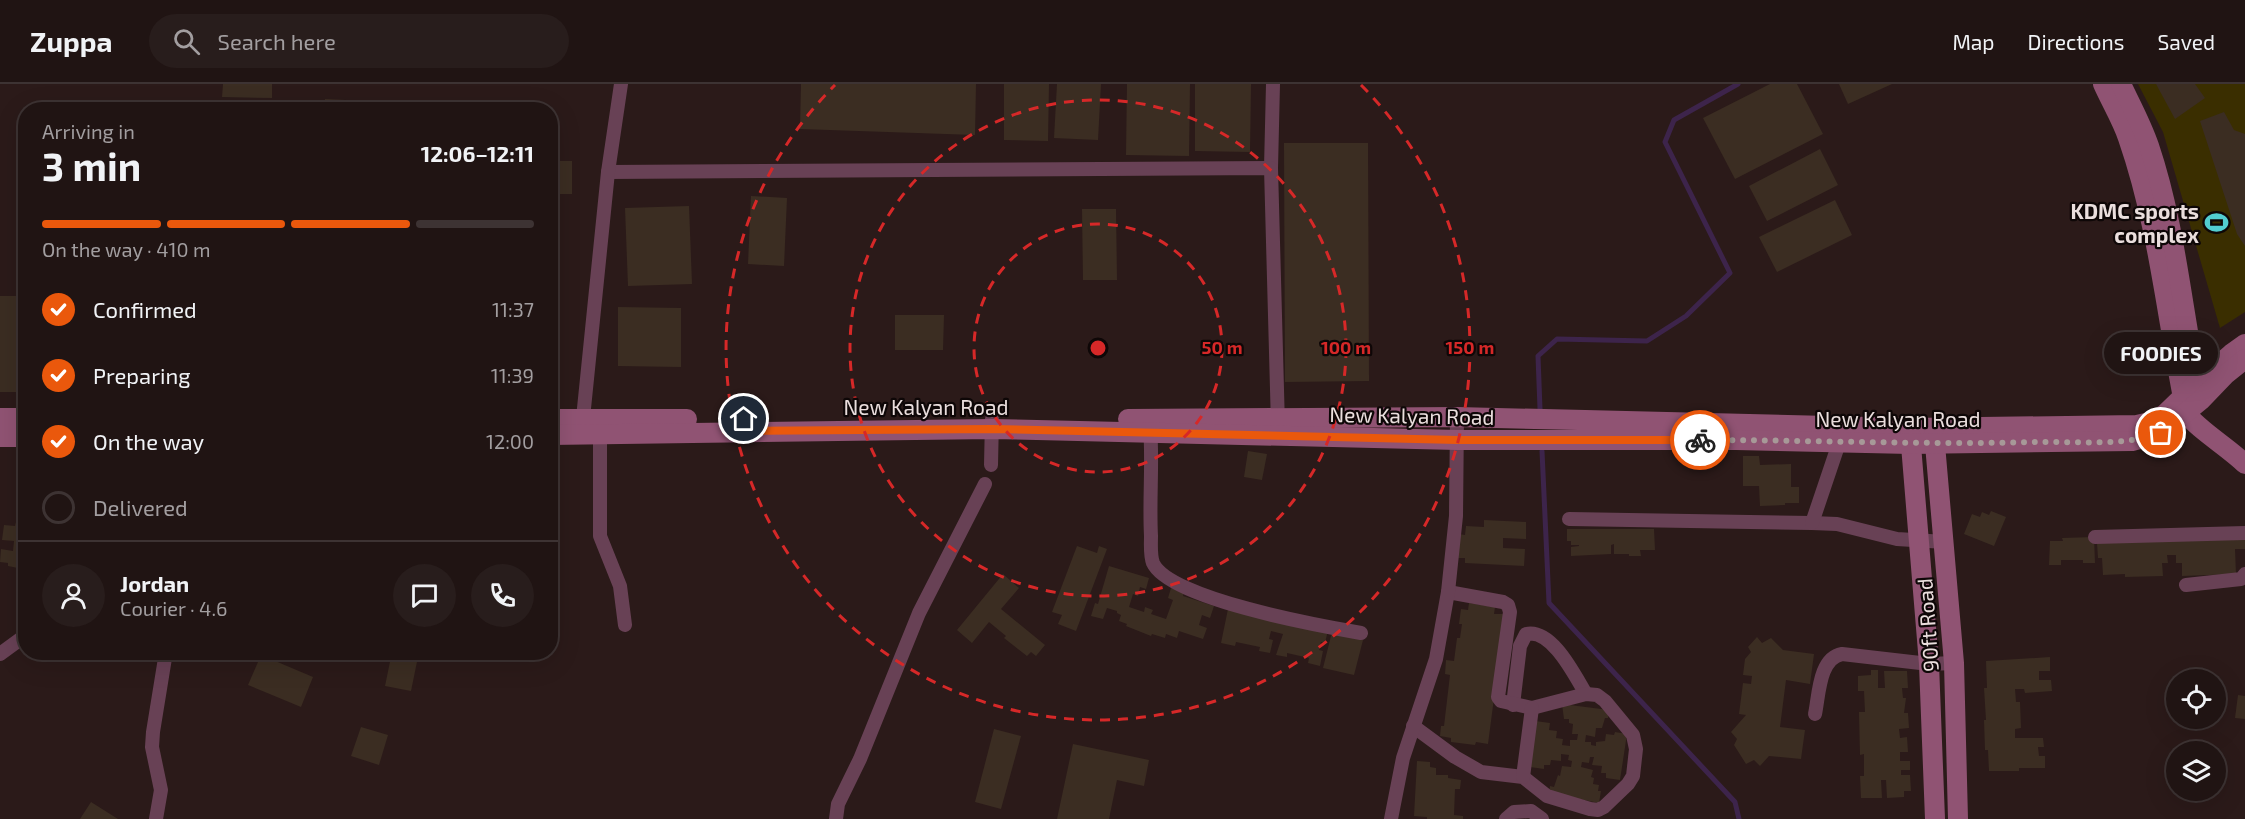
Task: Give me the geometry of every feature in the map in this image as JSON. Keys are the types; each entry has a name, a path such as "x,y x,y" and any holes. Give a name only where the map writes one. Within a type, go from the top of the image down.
{"street":[{"path":"621,84 608,172 591,427 600,536 620,586 626,625"},
{"path":"1273,84 1271,168 1278,428"},
{"path":"2103,84 2122,107"},
{"path":"2121,84 2122,107 2128,137 2147,203 2192,399 2191,420 2245,464"},
{"path":"608,172 1271,168"},
{"name":"New Kalyan Road","path":"1278,428 1456,417 1735,431 2132,441 2161,433 2231,354 2245,345"},
{"name":"New Kalyan Road","path":"2192,399 2245,359"},
{"path":"1391,819 1402,758 1436,658 1448,592 1456,516 1456,417"},
{"path":"0,418 18,418"},
{"name":"New Kalyan Road","path":"725,425 763,419 1278,428 1457,440 1735,431 1839,442 1910,436"},
{"path":"558,421 591,427"},
{"path":"991,465 992,424"},
{"name":"New Kalyan Road","path":"725,425 992,424"},
{"path":"558,433 591,427 725,425"},
{"path":"1150,426 1149,504 1152,561 1161,574 1194,592 1260,612 1361,633"},
{"name":"90ft Road","path":"1910,436 1929,664 1935,819"},
{"name":"90ft Road","path":"1935,436 1954,663 1958,819"},
{"path":"0,437 18,437"},
{"path":"1812,523 1839,442"},
{"path":"837,819 838,804 867,743 919,613 985,484"},
{"path":"1569,519 1837,524 1897,539 1945,542"},
{"path":"2095,537 2245,533"},
{"path":"2186,585 2241,579 2245,574"},
{"path":"1413,726 1455,757 1481,772 1523,777 1547,796 1590,809 1598,810 1604,807 1628,784 1632,776 1636,749 1633,735 1605,701 1597,695 1586,694 1532,708 1501,701 1498,697 1510,612 1508,605 1503,602 1448,592"},
{"path":"1513,705 1520,646 1526,634 1532,632 1541,636 1561,653 1586,694"},
{"path":"0,654 18,641"},
{"path":"1815,714 1824,669 1829,660 1835,656 1842,654 1929,664 1954,663"},
{"path":"156,819 161,790 152,747 165,660"},
{"path":"1523,777 1532,708"},
{"path":"1506,819 1514,812 1531,811 1542,819"}],"shaded area":[{"name":"KDMC sports complex","path":"2138,84 2245,84 2245,312 2220,328 2163,132"}],"building":[{"path":"223,84 272,84 272,98 222,97"},
{"path":"801,84 976,84 975,135 800,129"},
{"path":"1004,84 1049,84 1048,141 1004,140"},
{"path":"1057,84 1101,84 1098,140 1054,138"},
{"path":"1127,84 1190,84 1189,156 1126,155"},
{"path":"1195,84 1251,84 1250,152 1195,151"},
{"path":"1770,84 1797,84 1823,134 1735,179 1703,118"},
{"path":"1839,84 1892,84 1848,104"},
{"path":"2156,84 2195,84 2205,98 2175,119"},
{"path":"325,99 366,101 366,102 325,102"},
{"path":"2224,112 2234,130 2245,134 2245,246 2237,234 2200,121"},
{"path":"1284,143 1368,143 1369,381 1285,382"},
{"path":"1820,149 1838,185 1767,221 1749,186"},
{"path":"558,161 572,161 572,194 558,194"},
{"path":"751,196 787,198 784,266 748,264"},
{"path":"1835,200 1852,235 1777,272 1759,237"},
{"path":"689,206 692,284 628,286 625,208"},
{"path":"1082,209 1116,209 1117,280 1083,280"},
{"path":"0,296 18,296 18,392 0,392"},
{"path":"618,307 681,308 681,367 618,366"},
{"path":"895,315 944,315 943,350 895,350"},
{"path":"1248,451 1267,454 1262,480 1244,477"},
{"path":"1743,456 1759,456 1760,465 1791,464 1791,487 1799,487 1799,503 1760,506 1759,486 1743,486"},
{"path":"1991,511 2006,517 1994,546 1964,534 1972,514 1980,517 1982,512 1989,515"},
{"path":"1484,520 1526,522 1526,539 1503,538 1503,548 1525,549 1524,566 1465,563 1465,558 1458,558 1459,534 1465,535 1466,526 1484,527"},
{"path":"18,522 18,568 0,562 1,549 13,551 14,541 2,540 4,525 15,526"},
{"path":"1567,529 1654,529 1655,550 1640,550 1641,556 1614,554 1614,544 1611,545 1611,554 1571,556 1571,547 1579,545 1571,545 1571,541 1567,541"},
{"path":"2094,537 2095,563 2083,563 2083,560 2061,560 2061,565 2049,565 2050,541 2063,541 2062,538"},
{"path":"2245,537 2245,549 2235,549 2236,574 2182,576 2182,563 2176,563 2176,555 2167,555 2168,563 2162,563 2163,576 2103,575 2102,558 2098,558 2097,543"},
{"path":"1077,546 1097,553 1099,546 1107,549 1076,631 1058,624 1062,615 1052,612"},
{"path":"1109,566 1149,578 1146,589 1140,587 1138,596 1133,594 1129,607 1144,612 1145,607 1153,610 1151,614 1166,619 1173,600 1168,598 1171,588 1184,592 1183,596 1214,606 1210,618 1202,615 1199,625 1207,628 1203,639 1179,631 1177,638 1166,634 1165,638 1152,634 1151,636 1126,626 1127,624 1119,621 1121,615 1117,611 1107,608 1103,619 1091,616 1095,603 1098,604"},
{"path":"1003,574 1019,588 1001,609 1045,645 1036,656 1031,652 1027,656 1004,638 1006,636 989,622 972,643 957,630"},
{"path":"1469,603 1495,607 1494,614 1505,614 1488,744 1451,742 1451,738 1440,736 1441,726 1444,726 1450,675 1445,674 1446,660 1454,661 1457,638 1460,638 1462,624 1459,624 1461,609 1468,610"},
{"path":"1228,609 1328,630 1325,643 1321,642 1319,650 1323,651 1320,666 1308,663 1309,658 1287,653 1287,657 1276,655 1283,634 1271,631 1269,639 1273,640 1270,653 1259,651 1260,647 1236,642 1235,646 1221,643"},
{"path":"1332,632 1363,640 1354,675 1323,668"},
{"path":"1757,637 1762,643 1771,638 1783,650 1814,654 1810,684 1786,680 1780,727 1805,730 1801,759 1769,756 1760,766 1754,760 1746,764 1734,745 1737,739 1731,732 1746,715 1739,714 1743,683 1751,684 1752,676 1743,675 1745,659 1751,652 1748,647"},
{"path":"2050,657 2050,671 2039,671 2039,680 2051,680 2052,691 2025,693 2024,689 2015,689 2016,702 2020,702 2021,728 2015,729 2015,738 2043,738 2044,747 2038,747 2039,756 2045,756 2045,768 1989,771 1988,750 1985,750 1984,720 1986,720 1984,688 1987,688 1986,661"},
{"path":"259,660 273,660 313,677 301,707 248,685"},
{"path":"390,660 417,660 411,691 385,686"},
{"path":"1871,670 1878,670 1878,688 1885,688 1884,671 1907,671 1908,688 1902,688 1903,698 1906,698 1904,713 1908,713 1909,728 1899,729 1900,738 1907,737 1908,752 1900,752 1900,761 1910,761 1910,770 1901,770 1901,775 1910,775 1911,791 1904,791 1904,797 1887,798 1886,780 1881,780 1882,798 1861,798 1860,776 1864,776 1864,754 1860,755 1859,712 1865,712 1864,691 1858,691 1858,676 1871,675"},
{"path":"2238,695 2245,696 2245,719 2235,718"},
{"path":"1562,704 1609,710 1608,718 1605,718 1602,728 1596,728 1595,737 1586,735 1585,742 1591,742 1591,745 1596,746 1596,742 1605,741 1606,734 1614,735 1615,732 1627,734 1620,780 1606,778 1606,773 1601,773 1602,766 1592,765 1594,757 1590,757 1589,763 1582,762 1581,767 1593,770 1591,777 1594,778 1593,784 1599,785 1598,791 1601,791 1599,803 1549,793 1550,786 1554,787 1558,775 1560,776 1562,766 1571,767 1572,761 1568,760 1569,755 1561,754 1561,761 1551,760 1550,765 1544,765 1544,769 1530,767 1535,721 1550,723 1549,730 1557,731 1556,738 1563,739 1562,745 1570,746 1570,740 1577,740 1578,734 1572,734 1573,724 1569,723 1569,719 1564,719"},
{"path":"361,727 388,735 379,765 351,756"},
{"path":"994,729 1021,736 1001,809 975,802"},
{"path":"1073,744 1149,760 1144,786 1117,780 1109,819 1057,819"},
{"path":"1417,761 1430,762 1430,767 1436,768 1436,775 1448,775 1448,778 1461,780 1460,789 1455,789 1454,815 1463,816 1463,819 1427,819 1427,817 1414,816"},
{"path":"91,802 118,819 80,819"}],"waterway":[{"path":"1540,409 1538,356 1557,339 1647,341 1686,316 1730,273 1665,142 1674,120 1738,84"},
{"path":"1542,451 1549,603 1735,802 1739,819"}],"way so far":[{"path":"1700,440 1910,444 2132,441 2161,433"}],"place":[{"name":"KDMC sports complex","path":"2217,222"},
{"name":"FOODIES","path":"2161,433"}],"route":[{"path":"744,419 725,419 726,431 992,429 1457,440 1700,440"}]}
